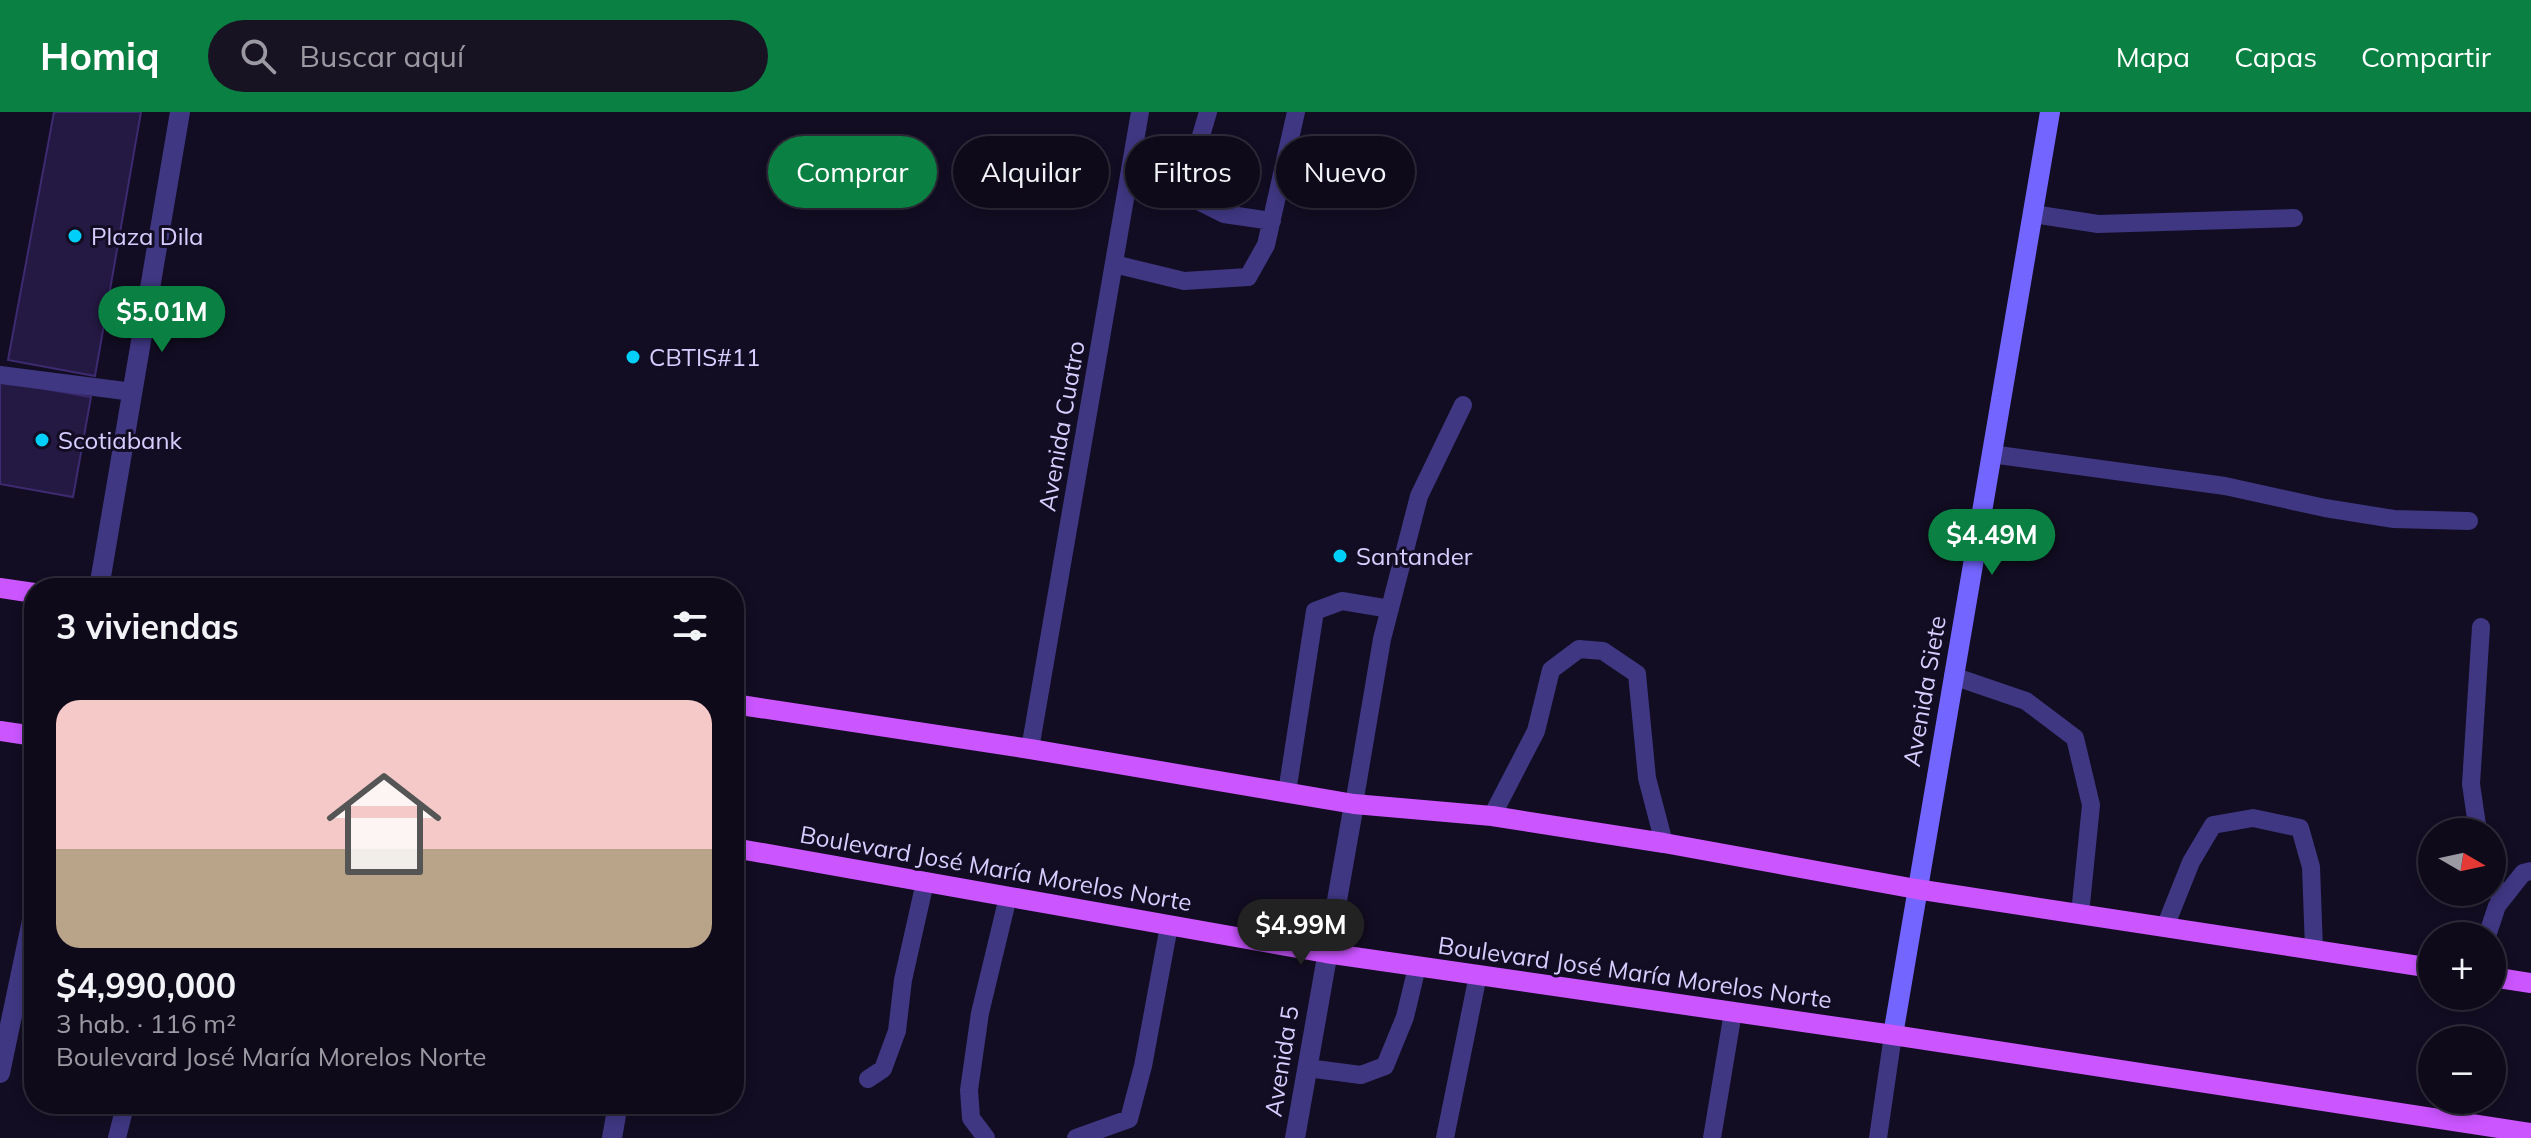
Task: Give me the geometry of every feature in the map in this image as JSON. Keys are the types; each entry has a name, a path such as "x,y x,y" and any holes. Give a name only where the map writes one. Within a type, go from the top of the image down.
{"main road":[{"path":"0,588 24,592"},
{"path":"744,706 1030,749 1354,804 1492,816 1664,843 1916,889 2418,966"},
{"path":"0,731 24,735"},
{"name":"Boulevard José María Morelos Norte","path":"744,850 1326,953 1893,1035 2465,1130 2531,1133"},
{"path":"2506,979 2531,983"}],"street":[{"path":"101,578 180,112"},
{"name":"Avenida Siete","path":"1893,1035 2050,112"},
{"name":"Avenida 5","path":"1295,1138 1354,804"},
{"path":"0,1073 24,959"},
{"path":"612,1138 616,1114"}],"lane":[{"name":"Avenida Cuatro","path":"1030,749 1140,112"},
{"path":"1208,112 1198,146 1192,198 1224,214 1272,221"},
{"path":"1114,264 1184,281 1248,277 1266,245 1296,112"},
{"path":"2033,214 2098,224 2294,218"},
{"path":"0,375 133,392"},
{"path":"1354,804 1382,639 1419,496 1463,405"},
{"path":"1991,454 2210,484 2394,519 2469,521"},
{"path":"1287,792 1315,611 1342,601 1390,609"},
{"path":"2476,818 2471,784 2481,627"},
{"path":"1492,816 1536,731 1551,670 1579,649 1603,651 1637,674 1647,778 1664,843"},
{"path":"1953,676 2026,701 2075,738 2091,805 2080,914"},
{"path":"2165,927 2191,862 2213,825 2253,818 2300,828 2311,867 2314,949"},
{"path":"2506,895 2523,873 2531,871"},
{"path":"868,1079 883,1069 897,1031 903,980 925,882"},
{"path":"986,1138 971,1118 969,1090 980,1013 1008,897"},
{"path":"1076,1138 1129,1119 1143,1066 1169,926"},
{"path":"1307,1068 1361,1075 1385,1066 1405,1017 1417,967"},
{"path":"1445,1138 1478,975"},
{"path":"1712,1138 1733,1012"},
{"name":"Avenida Siete","path":"1878,1138 1893,1035"},
{"path":"117,1138 123,1114"}],"building":[{"name":"Plaza Dila","path":"54,112 141,112 95,376 8,360"},
{"name":"Scotiabank","path":"0,381 91,397 73,497 0,484"}],"place":[{"name":"Plaza Dila","path":"75,236"},
{"name":"CBTIS#11","path":"633,357"},
{"name":"Scotiabank","path":"42,440"},
{"name":"Santander","path":"1340,556"}]}
